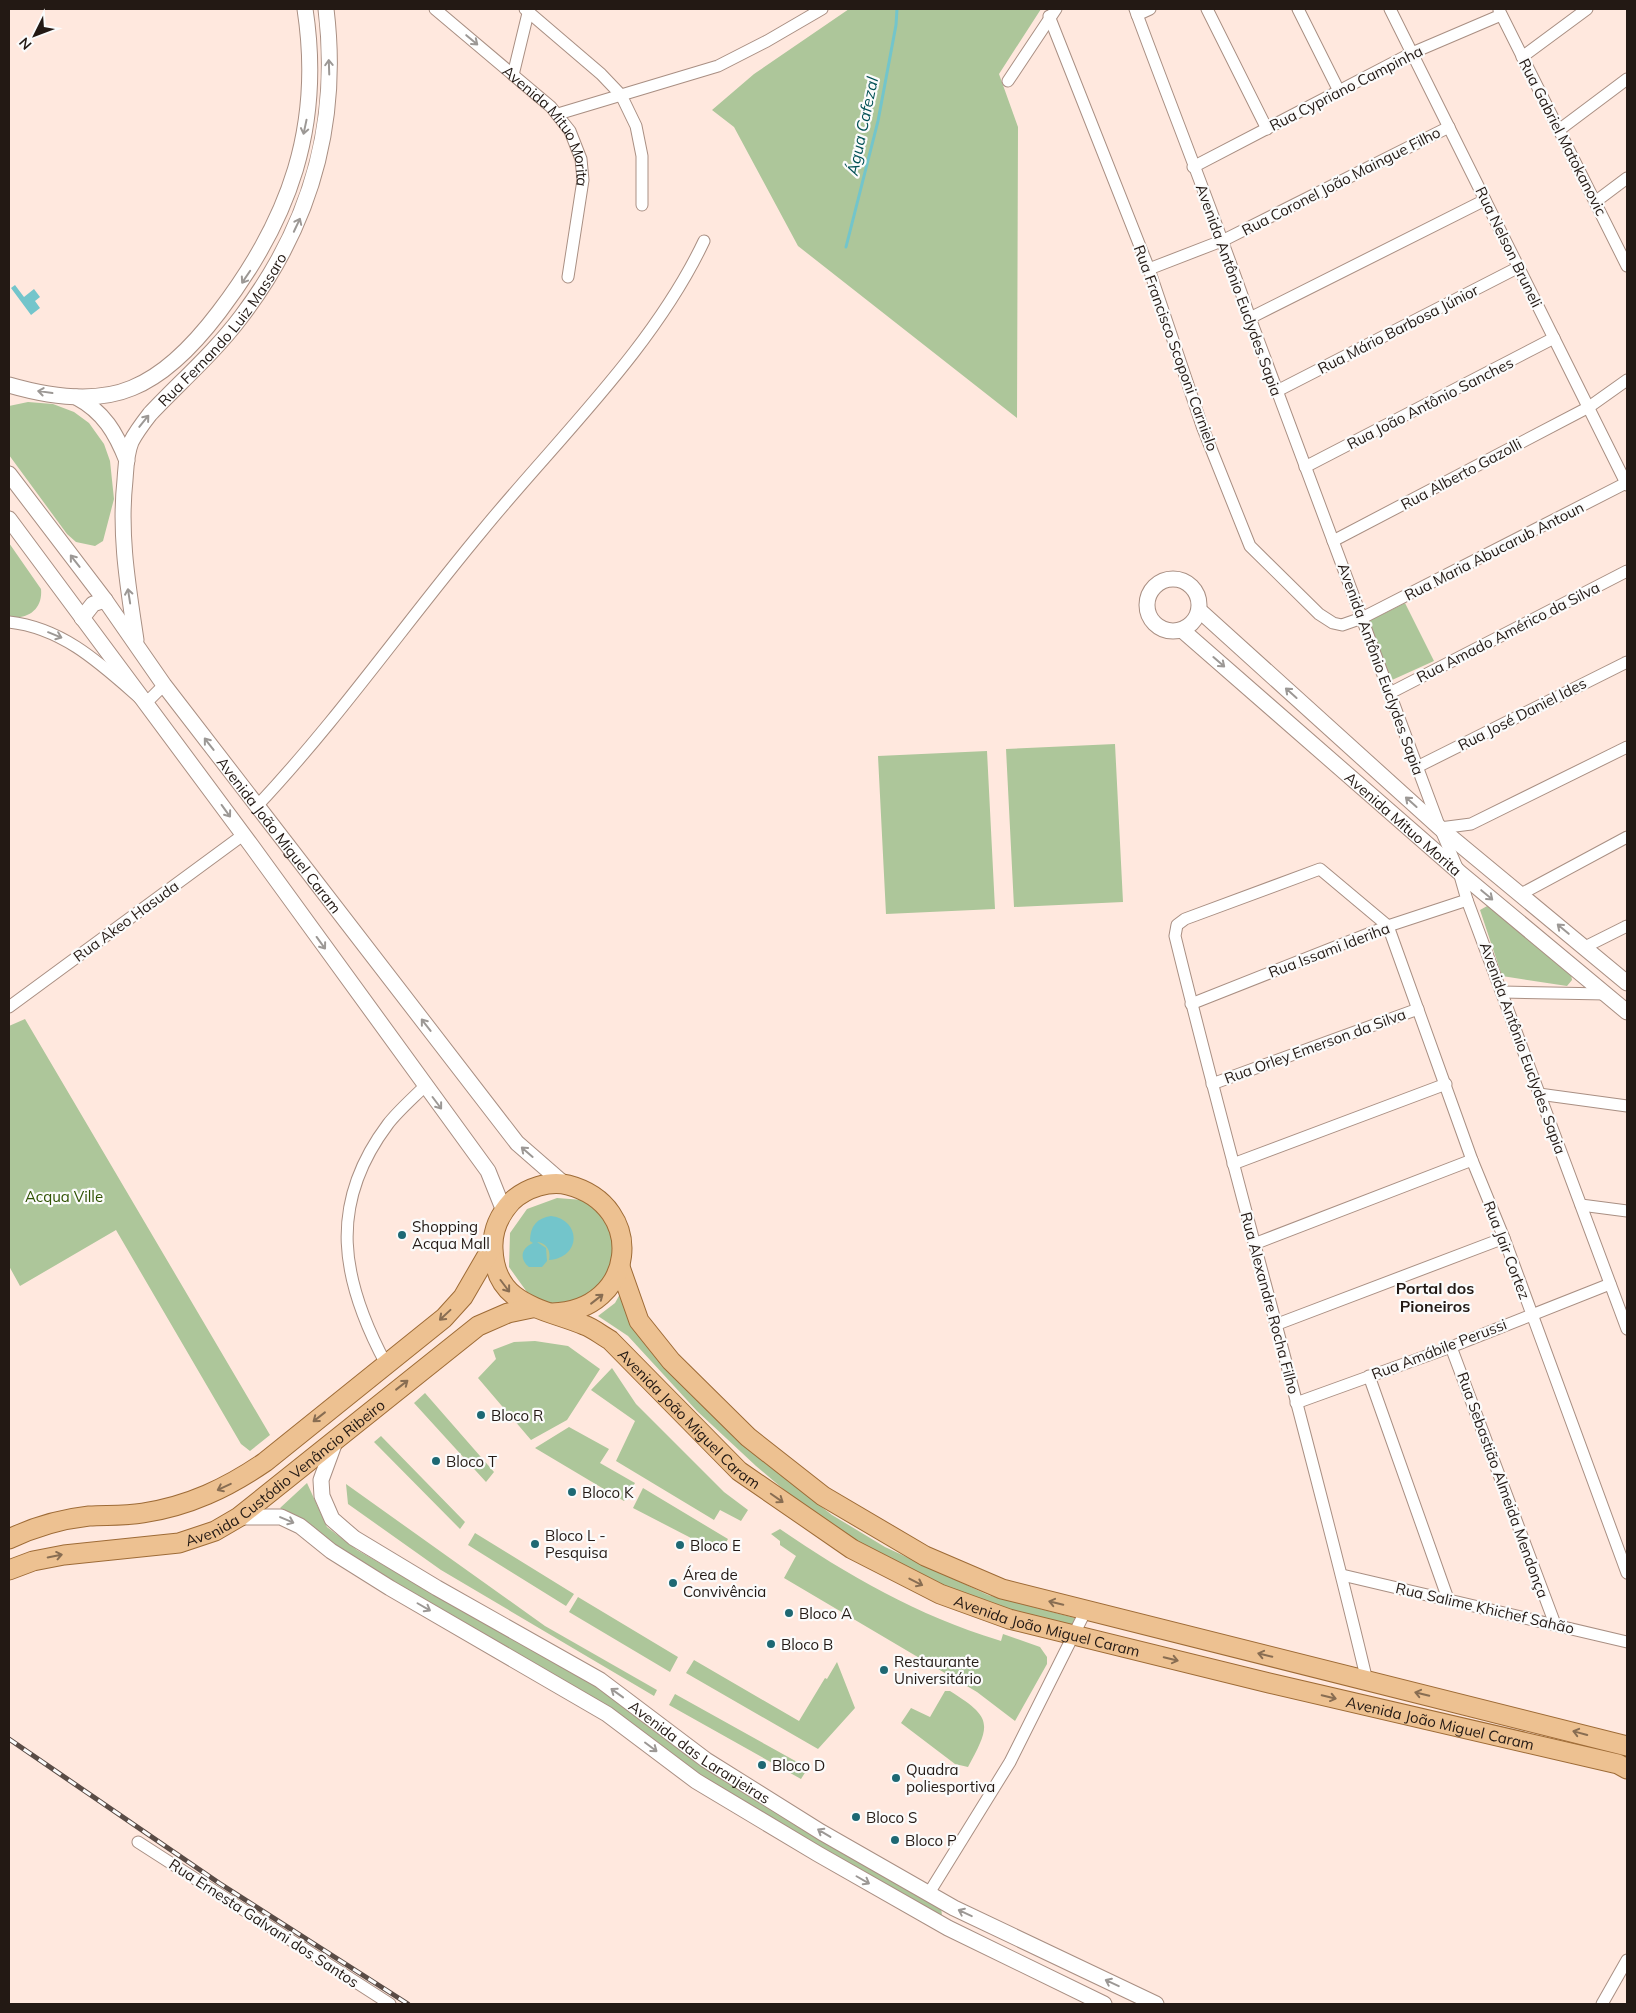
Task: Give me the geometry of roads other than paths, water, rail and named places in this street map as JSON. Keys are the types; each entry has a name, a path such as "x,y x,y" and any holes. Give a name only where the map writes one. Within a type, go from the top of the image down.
{"main road":[{"path":"564,1184 582,1188 598,1198 611,1212 620,1230 622,1248 620,1267 614,1281 593,1303 581,1309 552,1313 532,1308 513,1296 500,1278 492,1247 494,1234 504,1211 524,1192 542,1185 564,1184"},
{"name":"Avenida Custódio Venâncio Ribeiro","path":"9,1539 22,1533 65,1520 160,1510 192,1501 226,1487 265,1462 444,1318 463,1297 492,1247"},
{"name":"Avenida João Miguel Caram","path":"620,1267 639,1321 671,1361 748,1437 823,1496 925,1556 1002,1589 1627,1746"},
{"name":"Avenida Custódio Venâncio Ribeiro","path":"9,1570 33,1561 64,1555 178,1543 214,1531 239,1517 478,1326 508,1313 532,1308"},
{"name":"Avenida João Miguel Caram","path":"552,1313 586,1326 610,1340 738,1471 852,1550 940,1594 1009,1619 1277,1685 1618,1764 1627,1769"}],"street":[{"name":"Rua Fernando Luiz Massaro","path":"9,386 76,397 106,396 131,389 151,378 180,355 210,324 234,293 266,243 284,205 298,160 307,117 311,84 309,38 305,9"},
{"name":"Rua Fernando Luiz Massaro","path":"137,644 125,568 122,533 130,444 137,431 219,344 260,291 287,246 301,216 316,172 328,108 330,79 326,9"},
{"name":"Avenida Mituo Morita","path":"435,9 558,114 575,140 583,175 581,205 568,277"},
{"path":"558,114 718,66 760,45 822,9"},
{"path":"1136,12 1150,9"},
{"path":"1207,9 1267,128"},
{"path":"1298,9 1339,91"},
{"name":"Rua Nelson Bruneli","path":"1390,9 1627,484"},
{"path":"1522,57 1587,9"},
{"path":"513,75 528,10 601,74 621,95 636,126 642,156 642,205"},
{"name":"Avenida Antônio Euclydes Sapia","path":"1136,12 1193,167 1224,240 1250,318 1305,467 1440,828 1459,872 1467,900 1610,1284 1623,1306 1627,1329"},
{"name":"Rua Cypriano Campinha","path":"1193,167 1412,52 1500,12"},
{"name":"Rua Gabriel Matokanovic","path":"1500,12 1627,266"},
{"path":"1008,81 1052,13"},
{"name":"Rua Francisco Scoponi Carnielo","path":"1052,13 1148,269 1202,426 1250,546 1319,614 1333,623 1342,625 1362,618"},
{"path":"1559,130 1627,79"},
{"name":"Rua Coronel João Maingue Filho","path":"1148,269 1224,240 1449,127"},
{"path":"1595,202 1627,178"},
{"path":"1250,318 1485,200"},
{"path":"257,806 310,746 488,523 621,368 674,297 689,273 704,241"},
{"name":"Rua Mário Barbosa Júnior","path":"1277,391 1519,267"},
{"name":"Rua João Antônio Sanches","path":"1305,467 1554,338"},
{"name":"Rua Alberto Gazolli","path":"1333,541 1589,408 1627,380"},
{"path":"76,397 90,404 106,420 120,443 127,461"},
{"name":"Avenida João Miguel Caram","path":"9,474 105,600 164,685 516,1143 564,1184"},
{"name":"Rua Maria Abucarub Antoun","path":"1362,618 1627,484"},
{"name":"Avenida João Miguel Caram","path":"9,519 488,1170 504,1211"},
{"name":"Rua Amado Américo da Silva","path":"1390,693 1627,571"},
{"path":"1175,578 1189,584 1198,597 1199,610 1193,623 1182,630 1169,632 1158,627 1148,616 1146,604 1154,586 1161,581 1175,578"},
{"path":"82,618 93,604 105,600"},
{"name":"Avenida Mituo Morita","path":"1199,610 1440,828 1627,983"},
{"path":"9,622 27,624 62,638 92,657 142,700 151,698 164,685"},
{"name":"Avenida Mituo Morita","path":"1182,630 1459,872 1627,1012"},
{"name":"Rua José Daniel Ides","path":"1417,767 1627,662"},
{"path":"1440,828 1471,824 1627,747"},
{"name":"Rua Akeo Hasuda","path":"9,1007 243,835"},
{"path":"1521,894 1627,837"},
{"name":"Rua Alexandre Rocha Filho","path":"1368,1681 1342,1574 1191,1004 1175,936 1177,925 1185,919 1320,869 1388,926"},
{"name":"Rua Issami Ideriha","path":"1191,1004 1388,926 1467,900"},
{"name":"Rua Jair Cortez","path":"1388,926 1472,1160 1504,1238 1627,1573"},
{"path":"1585,947 1627,926"},
{"path":"1502,992 1606,994"},
{"name":"Rua Orley Emerson da Silva","path":"1212,1084 1418,1008"},
{"path":"1233,1164 1446,1084"},
{"path":"386,1364 368,1332 357,1301 348,1264 346,1240 349,1204 359,1170 388,1123 425,1086"},
{"path":"1539,1094 1627,1106"},
{"path":"1254,1244 1472,1160"},
{"path":"1581,1205 1627,1211"},
{"path":"1275,1324 1504,1238"},
{"name":"Rua Amábile Perussi","path":"1296,1403 1451,1347 1532,1313 1610,1284"},
{"name":"Rua Sebastião Almeida Mendonça","path":"1451,1347 1555,1624"},
{"path":"1369,1376 1448,1599"},
{"name":"Avenida das Laranjeiras","path":"336,1438 321,1480 322,1496 332,1519 354,1538 437,1588 600,1680 706,1760 821,1832 954,1908 1156,2004"},
{"name":"Avenida das Laranjeiras","path":"239,1517 281,1517 300,1526 331,1551 390,1588 607,1714 696,1781 818,1854 948,1928 1104,2004"},
{"name":"Rua Salime Khichef Sahão","path":"1342,1574 1627,1642"},
{"path":"929,1893 1010,1762 1086,1610"},
{"name":"Rua Ernesta Galvani dos Santos","path":"138,1842 390,2004"},
{"path":"1602,2004 1627,1960"}],"water":[{"path":"15,285 24,297 34,289 40,297 35,301 40,308 31,315 11,288"},
{"path":"551,1216 561,1219 568,1224 574,1239 572,1246 560,1258 549,1260 548,1248 537,1242 546,1248 547,1261 542,1267 529,1267 524,1261 523,1254 526,1248 533,1243 530,1241 531,1231 538,1221"}],"waterway":[{"name":"Água Cafezal","path":"846,247 878,121 896,25 897,9"}],"railway":[{"path":"9,1739 219,1883 408,2004"}],"place":[{"name":"Shopping Acqua Mall","path":"402,1235"},
{"name":"Bloco R","path":"481,1415"},
{"name":"Bloco T","path":"436,1461"},
{"name":"Bloco K","path":"572,1492"},
{"name":"Bloco L - Pesquisa","path":"535,1544"},
{"name":"Bloco E","path":"680,1545"},
{"name":"Área de Convivência","path":"673,1583"},
{"name":"Bloco A","path":"789,1613"},
{"name":"Bloco B","path":"771,1644"},
{"name":"Restaurante Universitário","path":"884,1670"},
{"name":"Bloco D","path":"762,1765"},
{"name":"Quadra poliesportiva","path":"896,1778"},
{"name":"Bloco S","path":"856,1817"},
{"name":"Bloco P","path":"895,1840"}],"district":[{"name":"Portal dos Pioneiros","path":"1435,1297"}],"park label":[{"name":"Acqua Ville","path":"64,1196"}]}
